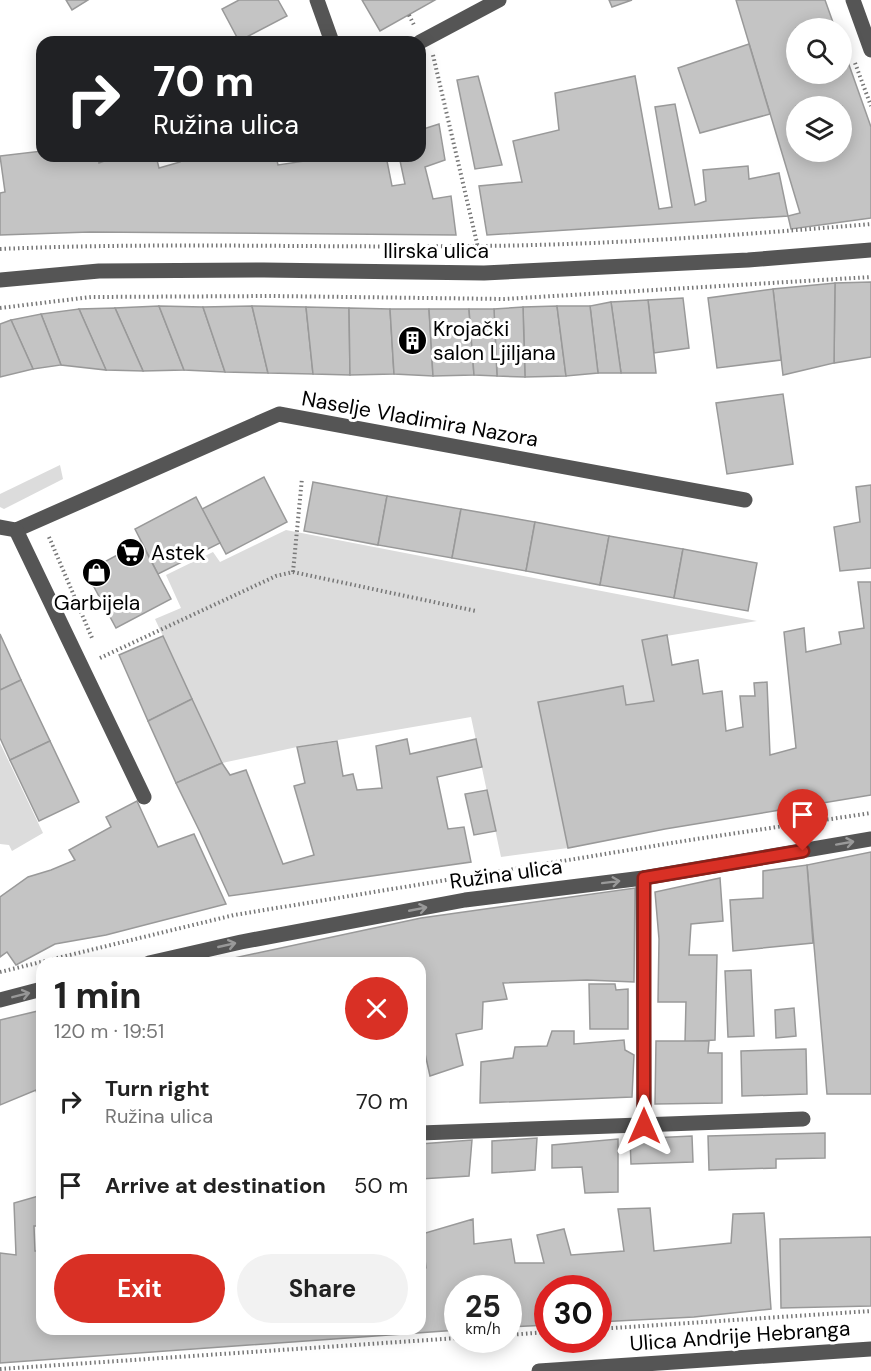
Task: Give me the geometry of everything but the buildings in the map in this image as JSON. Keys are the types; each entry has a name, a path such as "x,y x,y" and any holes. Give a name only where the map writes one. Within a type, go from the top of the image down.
{"street":[{"path":"317,0 330,36"},
{"path":"426,39 499,0"},
{"path":"853,0 871,50"},
{"name":"Ilirska ulica","path":"0,280 99,271 264,270 484,273 748,260 871,250"},
{"name":"Naselje Vladimira Nazora","path":"16,530 279,414 745,500"},
{"path":"0,527 16,530 144,797"},
{"name":"Ružina ulica","path":"175,957 241,942 465,900 644,878 871,839"},
{"path":"644,878 644,1126"},
{"path":"0,1000 36,991"},
{"path":"426,1133 803,1119"},
{"name":"Ulica Andrije Hebranga","path":"539,1371 871,1349"}],"path":[{"path":"426,48 478,246 487,298"},
{"path":"0,249 80,245 478,246 696,239 871,224"},
{"path":"293,572 302,478"},
{"path":"48,537 95,646"},
{"path":"105,668 100,658 276,576 293,572 476,611"},
{"path":"612,1328 871,1311"},
{"path":"0,1369 444,1339"}],"shaded area":[{"path":"60,465 63,479 4,509 0,507 0,494"},
{"path":"286,530 757,621 642,640 654,701 626,705 623,686 538,702 568,848 501,857 471,717 297,747 222,763 155,619 181,608 166,575 213,552 220,562"},
{"path":"0,743 43,833 12,851 9,845 0,844"}],"place":[{"name":"Krojački salon Ljiljana","path":"412,341"},
{"name":"Astek","path":"130,553"},
{"name":"Garbijela","path":"97,572"}],"route":[{"path":"644,1126 644,878 803,851"}]}
